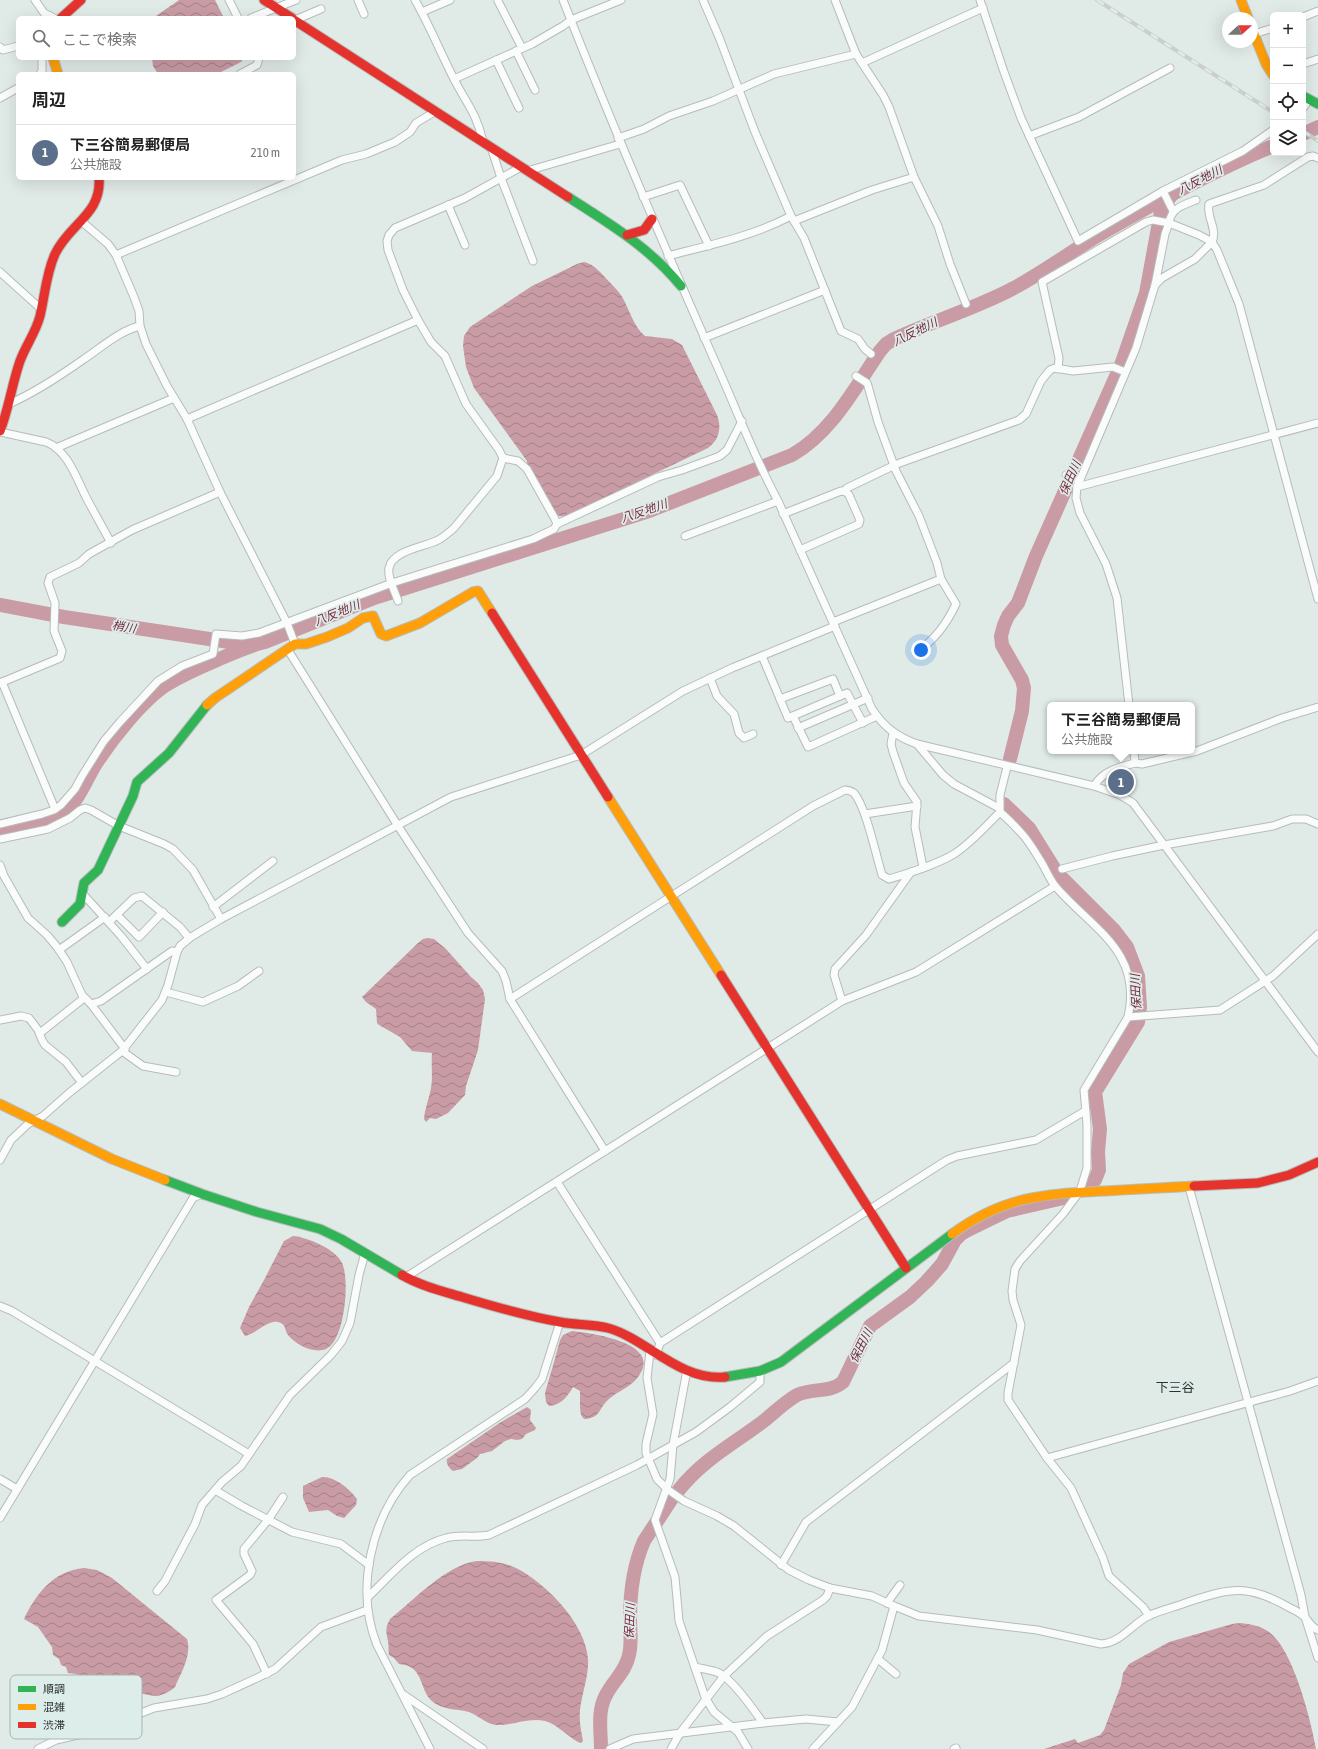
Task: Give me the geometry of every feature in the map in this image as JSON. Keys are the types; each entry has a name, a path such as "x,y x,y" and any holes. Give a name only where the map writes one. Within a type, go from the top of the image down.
{"street":[{"path":"35,0 46,16"},
{"path":"63,16 81,0"},
{"path":"229,0 237,16"},
{"path":"264,0 288,16"},
{"path":"256,16 296,0"},
{"path":"358,0 364,14"},
{"path":"416,0 454,79 472,108 480,125 533,261"},
{"path":"422,12 450,0"},
{"path":"563,0 619,141 681,286 742,421 764,475 778,501 877,716 886,728 904,740 1007,767 1094,786 1120,795 1133,803 1265,981 1316,1043 1318,1052"},
{"path":"454,79 551,34 571,20 621,0"},
{"path":"703,0 754,132 793,218 804,238 841,331 858,339 865,349 871,354"},
{"path":"835,0 856,54 883,95 889,107 914,177 938,226 950,264 966,304"},
{"path":"980,0 1004,72 1029,136 1078,241 1243,151 1270,132"},
{"path":"1241,0 1246,12"},
{"path":"498,2 535,90"},
{"path":"862,63 983,8"},
{"path":"296,18 321,9"},
{"path":"1306,16 1318,11"},
{"path":"296,21 627,236 652,254 667,268 681,286"},
{"path":"1258,31 1270,29"},
{"path":"1258,44 1270,70"},
{"path":"0,47 3,50 16,47"},
{"path":"397,598 389,575 389,568 392,561 403,553 436,541 447,535 498,476 503,458 499,450 466,404 445,356 431,342 403,290 388,250 387,241 389,234 394,228 448,205 501,178 524,169 619,141 669,116 713,101 782,71 856,54"},
{"path":"1306,63 1318,59"},
{"path":"41,72 42,60"},
{"path":"54,60 57,72"},
{"path":"244,72 257,65 258,60"},
{"path":"496,60 516,104"},
{"path":"1029,136 1079,117 1170,68"},
{"path":"0,98 16,89"},
{"path":"296,179 342,160 379,149 410,132 416,123 436,111"},
{"path":"1155,285 1162,278 1195,259 1212,242 1214,232 1208,208 1209,204 1264,185 1308,157 1313,156 1318,158"},
{"path":"668,256 738,238 872,190 914,177"},
{"path":"99,180 99,193 96,204 90,213 62,241 55,254 49,270 41,309 35,329 20,361 9,404 0,431 46,442 56,448 72,468 111,542"},
{"path":"116,255 294,180"},
{"path":"643,198 680,185 709,246"},
{"path":"1164,193 1173,211"},
{"path":"1129,702 1117,598 1106,564 1080,513 1073,479 1121,370 1136,348 1155,285 1170,216 1173,211 1196,200"},
{"path":"448,205 465,245"},
{"path":"627,236 644,230 652,219"},
{"path":"1058,369 1059,358 1042,282 1146,222 1153,220 1169,223 1199,234 1212,242 1217,250 1239,304 1318,599"},
{"path":"81,221 108,244 116,255 139,311 140,326 146,344 174,398 187,419 220,492 288,625 292,644 398,826 468,933 502,970 510,999 605,1151"},
{"path":"0,272 41,309"},
{"path":"704,338 825,290"},
{"path":"187,419 418,320"},
{"path":"9,404 31,394 55,379 122,332 140,326"},
{"path":"783,514 844,491 847,488 894,466 1019,420 1026,414 1046,374 1054,368 1073,371 1121,370"},
{"path":"857,377 865,382 871,393 878,422 894,466 919,516 937,563 941,579 946,590 956,604 946,624 938,635 916,653"},
{"path":"56,448 174,398"},
{"path":"0,824 31,818 55,809 61,805 75,789 95,755 120,722 158,681 182,666 213,654 216,634 242,636 288,625 393,585 533,540 554,529 557,524 658,477 720,456 727,450 742,421"},
{"path":"1073,479 1318,423"},
{"path":"503,458 518,461 527,469 547,503 557,524"},
{"path":"800,550 859,524 860,520 852,501 848,493 844,491"},
{"path":"55,809 1,683 60,658 62,651 54,631 56,612 55,603 48,583 50,577 79,563 89,554 132,530 220,492"},
{"path":"685,536 778,501"},
{"path":"0,1160 11,1140 124,1050 162,1000 166,992 177,952 180,946 190,938 221,919 451,797 581,755 683,691 834,624 941,579"},
{"path":"62,922 80,904 84,883 98,870 133,796 137,782 173,748 203,709 230,687 292,644 302,642 306,644 347,628 368,616 373,616 381,634 386,636 420,623 473,592 478,591 906,1268"},
{"path":"762,656 788,718 847,693 863,723"},
{"path":"710,678 717,696 734,714 739,733 744,738 753,734"},
{"path":"780,699 833,679 840,696"},
{"path":"798,728 868,698"},
{"path":"1195,751 1275,720 1318,707"},
{"path":"793,716 808,747 877,716"},
{"path":"893,733 891,744 893,752 904,783 914,796 917,806 915,827 923,867"},
{"path":"917,744 943,775 954,784 1000,810 1024,836 1055,886 1112,943 1122,958 1127,972 1130,990 1130,1007 1128,1017 1084,1090 1087,1125 1087,1168 1080,1191 1063,1214 1020,1261 1015,1269 1012,1300 1021,1325 1008,1400 1047,1458 1071,1488 1103,1558 1109,1576 1143,1607 1149,1616"},
{"path":"1134,754 1136,763"},
{"path":"1094,786 1101,776 1122,766 1136,763 1142,764 1181,754"},
{"path":"510,999 813,806 845,790 849,790 854,793 865,814 882,875 889,879 941,861 954,854 980,833 1000,810 1000,795 1007,767"},
{"path":"865,814 917,806"},
{"path":"0,839 48,829 64,822 85,808 119,826 164,844 173,850 193,870 221,919"},
{"path":"1062,869 1112,856 1164,845 1273,826 1292,819 1306,819 1318,824"},
{"path":"213,907 273,861"},
{"path":"0,865 4,876 28,918 47,935 59,950 67,962 84,998 91,1004 124,1050 143,1066 176,1072"},
{"path":"842,1001 834,975 835,969 866,935 912,872"},
{"path":"406,1277 842,1001 916,972 1055,886"},
{"path":"83,894 107,920 147,969"},
{"path":"59,950 117,915 138,896 142,896 180,926 190,938"},
{"path":"117,915 139,937 162,912"},
{"path":"1128,1017 1220,1010 1273,976 1318,934"},
{"path":"91,1004 101,1001 172,951 177,952"},
{"path":"166,992 204,1002 238,986 259,971"},
{"path":"40,1033 84,998"},
{"path":"0,1020 25,1016 35,1025 45,1045 66,1062 82,1083"},
{"path":"0,1104 112,1159 202,1194 257,1212 315,1227 342,1239 406,1277 435,1289 514,1313 560,1322 608,1328 627,1336 653,1353 687,1370 720,1377 760,1371 791,1356 968,1222 993,1208 1028,1196 1080,1191 1248,1184 1272,1181 1303,1170 1318,1162"},
{"path":"1085,1112 1036,1140 957,1156 948,1160 660,1343 653,1353 647,1378 652,1414 646,1444 648,1459 658,1479 667,1489 684,1500 734,1526 781,1565 809,1580 830,1588 863,1593 919,1616 1037,1630 1101,1644 1108,1644 1149,1616 1221,1591 1235,1590 1256,1592 1293,1609 1318,1630"},
{"path":"557,1182 660,1343"},
{"path":"1189,1187 1301,1595 1304,1617 1318,1658"},
{"path":"0,1518 193,1198 202,1194"},
{"path":"157,1591 165,1581 195,1524 202,1506 215,1490 241,1466 290,1395 331,1355 342,1341 350,1323 359,1275 365,1253"},
{"path":"1,1307 12,1311 94,1362 249,1454"},
{"path":"430,1749 404,1695 377,1645 371,1629 367,1610 369,1565 377,1531 400,1486 410,1475 525,1399 535,1388 542,1379 560,1322"},
{"path":"781,1565 806,1522 1014,1363"},
{"path":"687,1370 670,1478 656,1514 656,1523 675,1577 679,1621 706,1700 714,1712 738,1732 748,1749"},
{"path":"368,1597 402,1563 433,1543 447,1537 479,1537 489,1535 648,1459 674,1445 706,1426 760,1382 760,1371"},
{"path":"1047,1458 1290,1391 1318,1380"},
{"path":"0,1479 17,1489"},
{"path":"215,1490 292,1532 341,1544 369,1565"},
{"path":"267,1674 253,1644 216,1600 250,1575 252,1570 244,1554 244,1549 268,1520 283,1497"},
{"path":"887,1603 900,1585"},
{"path":"671,1749 680,1733 724,1676 767,1636 823,1600 827,1596 830,1588"},
{"path":"813,1749 852,1707 882,1650 894,1606"},
{"path":"142,1713 154,1708 212,1697 267,1674 321,1627 367,1610"},
{"path":"878,1659 896,1674"},
{"path":"695,1667 713,1671 724,1676 748,1702 763,1723"},
{"path":"404,1695 483,1749"},
{"path":"610,1749 633,1739 730,1726 806,1718 838,1722"},
{"path":"38,1749 60,1739"}],"water":[{"path":"179,0 215,0 223,16 156,16"},
{"path":"152,60 242,60 221,72 157,72 153,66"},
{"path":"584,262 596,268 619,292 634,322 645,336 672,339 682,345 717,415 719,429 715,441 708,448 564,517 556,515 527,465 527,461 474,388 466,367 463,346 464,336 470,327 532,286"},
{"path":"423,939 434,939 446,949 478,983 483,990 485,999 478,1050 466,1086 465,1095 448,1113 436,1119 430,1118 426,1122 424,1119 425,1111 432,1084 432,1053 412,1051 400,1037 379,1025 377,1023 376,1009 362,997 418,943"},
{"path":"293,1236 313,1241 328,1249 339,1258 342,1263 346,1282 342,1322 338,1334 332,1344 326,1349 316,1350 300,1345 291,1339 283,1324 278,1322 270,1323 245,1336 240,1328 249,1307 284,1241"},
{"path":"572,1331 608,1337 622,1342 634,1348 642,1356 644,1365 635,1380 609,1399 597,1415 590,1418 584,1419 581,1415 580,1391 573,1387 569,1394 557,1404 549,1406 546,1402 545,1393 560,1340 563,1335"},
{"path":"527,1407 531,1410 530,1420 536,1428 535,1430 526,1434 522,1439 511,1439 505,1441 492,1451 480,1454 462,1469 453,1471 449,1467 447,1459 501,1422"},
{"path":"322,1477 327,1477 337,1481 350,1491 357,1499 356,1505 344,1518 337,1516 328,1510 309,1512 303,1498 303,1486"},
{"path":"477,1561 507,1564 528,1575 551,1594 562,1606 580,1632 586,1646 588,1659 580,1710 583,1741 581,1743 554,1725 545,1721 532,1720 496,1725 489,1723 469,1712 440,1706 430,1699 414,1670 408,1666 399,1664 389,1655 386,1630 390,1619 442,1576 465,1564"},
{"path":"84,1568 97,1570 112,1578 187,1639 187,1658 175,1687 164,1694 151,1696 142,1694 142,1675 78,1675 68,1673 66,1667 61,1665 59,1659 53,1655 52,1647 38,1627 24,1619 34,1601 47,1585 63,1574"},
{"path":"1240,1623 1263,1628 1278,1641 1286,1653 1300,1686 1316,1749 1044,1749 1075,1739 1078,1743 1100,1735 1104,1730 1121,1685 1123,1673 1129,1664 1169,1642"}],"waterway":[{"name":"八反地川","path":"1306,133 1318,127"},
{"name":"八反地川","path":"0,830 45,821 59,815 72,805 104,752 128,720 147,700 166,685 179,678 241,650 265,642 374,598 649,511 792,455 806,445 831,422 886,344 894,339 983,303 1012,289 1097,236 1162,200 1228,166 1270,147"},
{"name":"保田川","path":"1010,759 1022,711 1024,688 1022,680 1002,645 1001,636 1004,625 1008,616 1018,603 1036,556 1121,365 1146,293 1162,206 1171,196"},
{"name":"梢川","path":"0,605 64,617 249,645"},
{"name":"保田川","path":"1004,804 1029,828 1057,873 1114,930 1127,947 1138,976 1140,1007 1138,1022 1095,1092 1100,1129 1098,1152 1099,1170 1095,1180 1087,1187"},
{"name":"保田川","path":"678,1491 698,1470 719,1452 753,1429 797,1395 832,1388 843,1382 870,1326 910,1297 927,1281 942,1264 955,1240 961,1234 1007,1211 1068,1197"},
{"name":"保田川","path":"601,1749 600,1714 603,1701 625,1666 630,1650 631,1599 633,1579 638,1559 644,1541 673,1497"}],"railway":[{"path":"1097,0 1270,110"},
{"path":"1306,133 1318,141"}],"traffic: fast":[{"path":"1306,98 1318,104"},
{"path":"568,197 614,227 642,248 669,272 681,286"},
{"path":"62,922 80,904 84,883 98,870 133,796 137,782 169,753 207,705"},
{"path":"165,1180 257,1212 320,1229 341,1239 402,1275"},
{"path":"725,1377 760,1371 781,1362 952,1234"}],"traffic: slow":[{"path":"1241,0 1246,12"},
{"path":"1258,44 1270,70"},
{"path":"54,60 57,72"},
{"path":"207,705 295,644 306,644 327,637 348,628 363,618 373,616 381,634 386,636 420,623 473,592 478,591 492,613"},
{"path":"608,797 721,975"},
{"path":"0,1104 112,1159 165,1180"},
{"path":"952,1234 971,1221 989,1212 1007,1204 1025,1199 1063,1194 1194,1186"}],"traffic: jam":[{"path":"63,16 81,0"},
{"path":"264,0 289,16"},
{"path":"296,21 568,197"},
{"path":"0,431 20,361 38,322 48,277 55,254 68,235 90,210 99,190 99,180"},
{"path":"627,235 644,230 652,219"},
{"path":"492,613 608,797"},
{"path":"721,975 906,1268"},
{"path":"1194,1186 1258,1183 1289,1175 1318,1162"},
{"path":"402,1275 432,1288 511,1311 560,1322 608,1328 622,1333 678,1366 693,1373 725,1377"}],"place":[{"name":"下三谷簡易郵便局","path":"1121,782"}],"district":[{"name":"下三谷","path":"1175,1387"}]}
